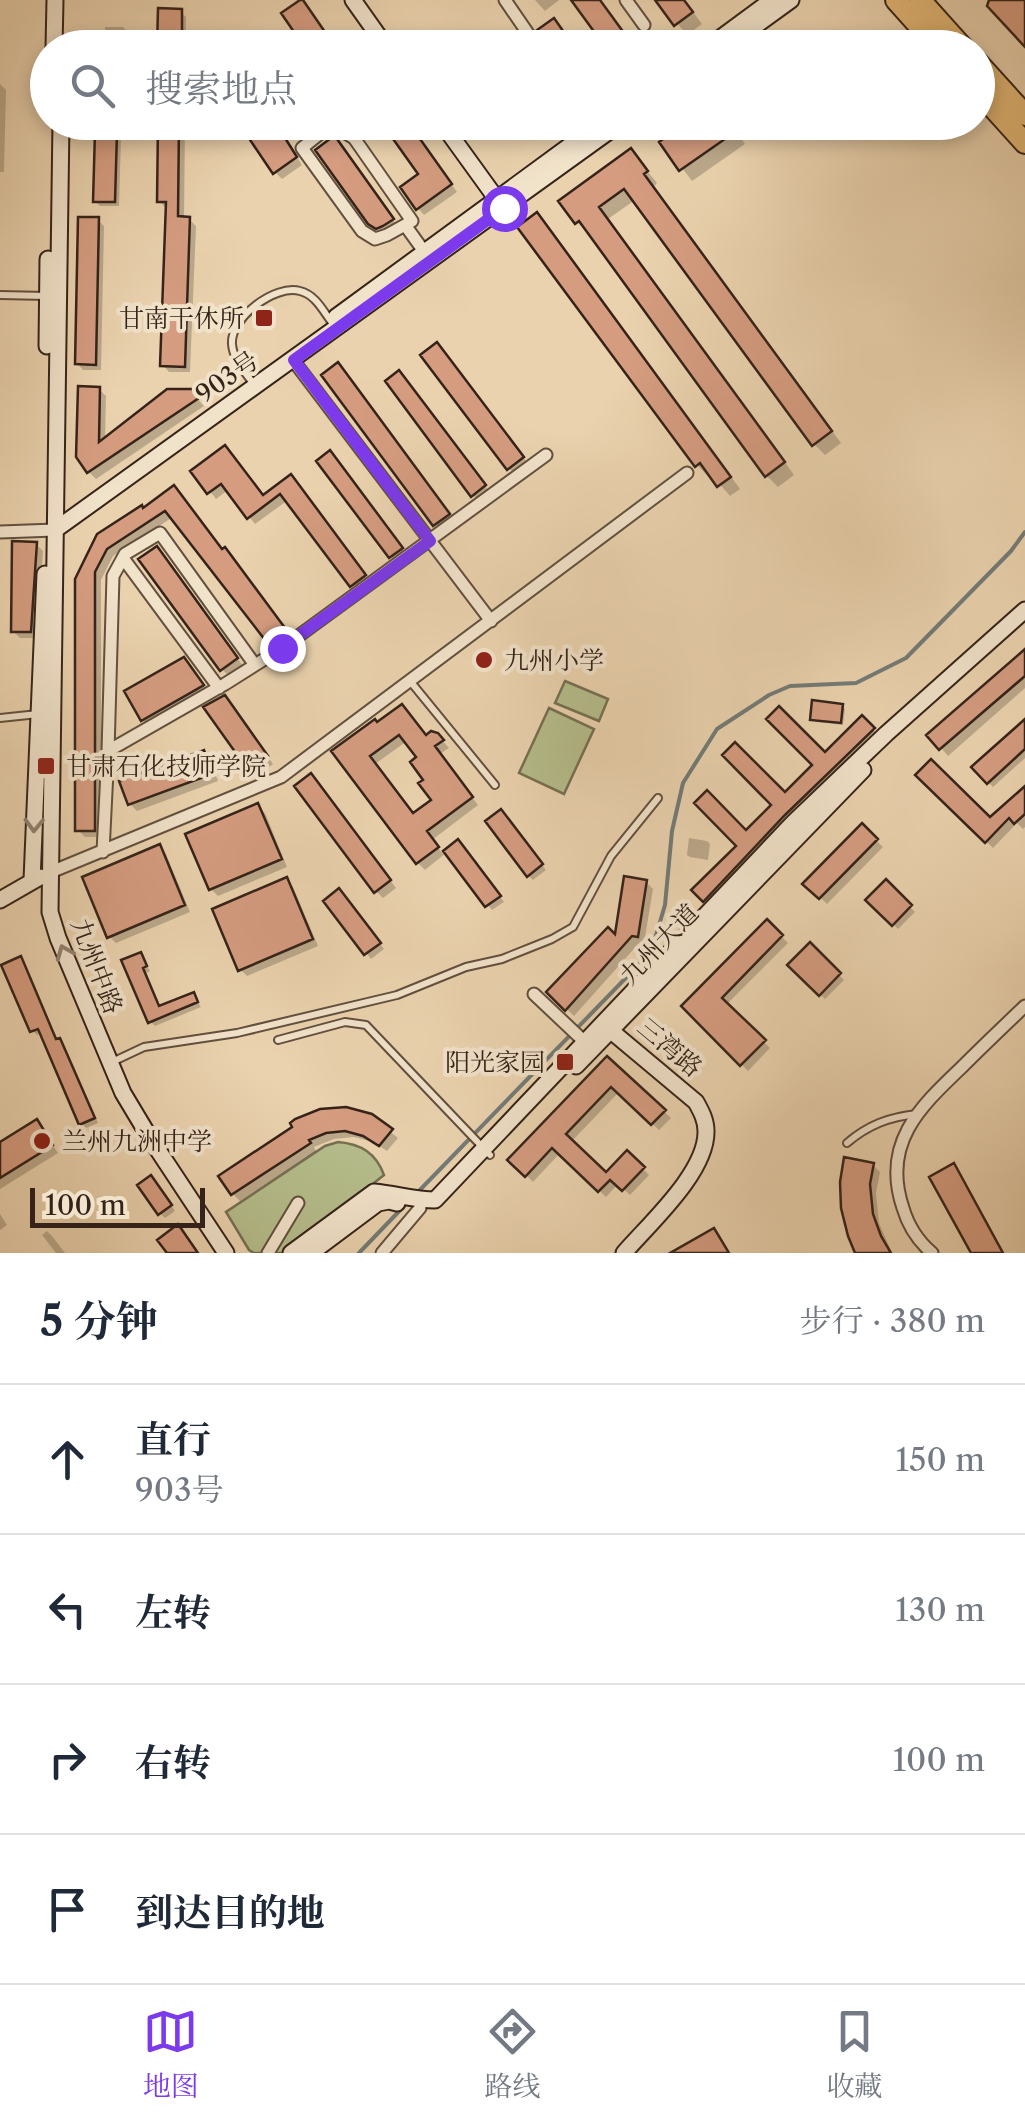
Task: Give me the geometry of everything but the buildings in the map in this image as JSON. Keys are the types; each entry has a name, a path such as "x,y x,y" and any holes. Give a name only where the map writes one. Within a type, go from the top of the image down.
{"highway":[{"path":"896,0 922,30"},
{"path":"920,0 947,30"},
{"path":"995,82 1025,116"},
{"path":"995,110 1025,143"}],"street":[{"path":"54,30 55,0"},
{"path":"62,30 63,0"},
{"path":"353,0 374,30"},
{"path":"505,0 526,30"},
{"path":"626,0 644,25"},
{"path":"731,30 772,0"},
{"path":"750,30 791,0"},
{"path":"52,140 53,296"},
{"name":"九州中路","path":"60,140 53,296 52,922 109,1064 133,1112 226,1253"},
{"path":"312,140 302,148 362,231 375,240 412,221 355,140"},
{"path":"455,140 500,203"},
{"name":"903号","path":"51,524 253,383 294,360 333,325 581,140"},
{"path":"405,225 427,256"},
{"path":"253,383 333,325"},
{"path":"294,360 492,621"},
{"path":"108,751 282,648 546,455"},
{"path":"0,900 32,880 280,778 687,473"},
{"path":"0,532 51,524 32,880"},
{"path":"103,852 113,576 125,554 160,533 255,665"},
{"path":"123,558 219,688"},
{"path":"534,994 586,1043 792,823 1025,610"},
{"name":"九州大道","path":"416,1205 436,1205 446,1200 485,1149 586,1043 610,1030 883,750 1025,623"},
{"path":"932,1253 908,1224 898,1193 897,1161 906,1131 923,1104 1025,1006"},
{"name":"三湾路","path":"610,1030 696,1102 706,1130 705,1145 686,1182 624,1253"},
{"path":"291,1253 374,1192 416,1205 382,1253"},
{"path":"311,1253 366,1211 392,1197"},
{"path":"268,1253 298,1203"}],"lane":[{"path":"253,383 235,356 232,337 240,319 273,294 294,289 305,292 333,325"},
{"path":"0,294 53,296"},
{"path":"410,681 495,785"},
{"path":"0,718 39,714"},
{"path":"109,1064 144,1047 238,1033 398,995 552,939 573,927 611,856 658,798"},
{"path":"278,1040 344,1022 366,1026 485,1149"},
{"path":"847,1143 884,1120 917,1114"}],"green space":[{"path":"565,681 608,699 599,721 555,703"},
{"path":"549,708 594,729 564,794 519,773"},
{"path":"338,1142 367,1151 384,1175 286,1253 249,1250 226,1212 325,1146"}],"waterway":[{"path":"415,1195 651,952 665,905 672,831 683,783 717,729 790,686 856,683 906,658 1025,532"},
{"path":"359,1253 408,1202"}],"place":[{"name":"甘南干休所","path":"264,318"},
{"name":"九州小学","path":"484,660"},
{"name":"甘肃石化技师学院","path":"46,766"},
{"name":"阳光家园","path":"565,1062"},
{"name":"兰州九洲中学","path":"42,1141"}],"route":[{"path":"282,648 430,541 294,360 504,208"}]}
